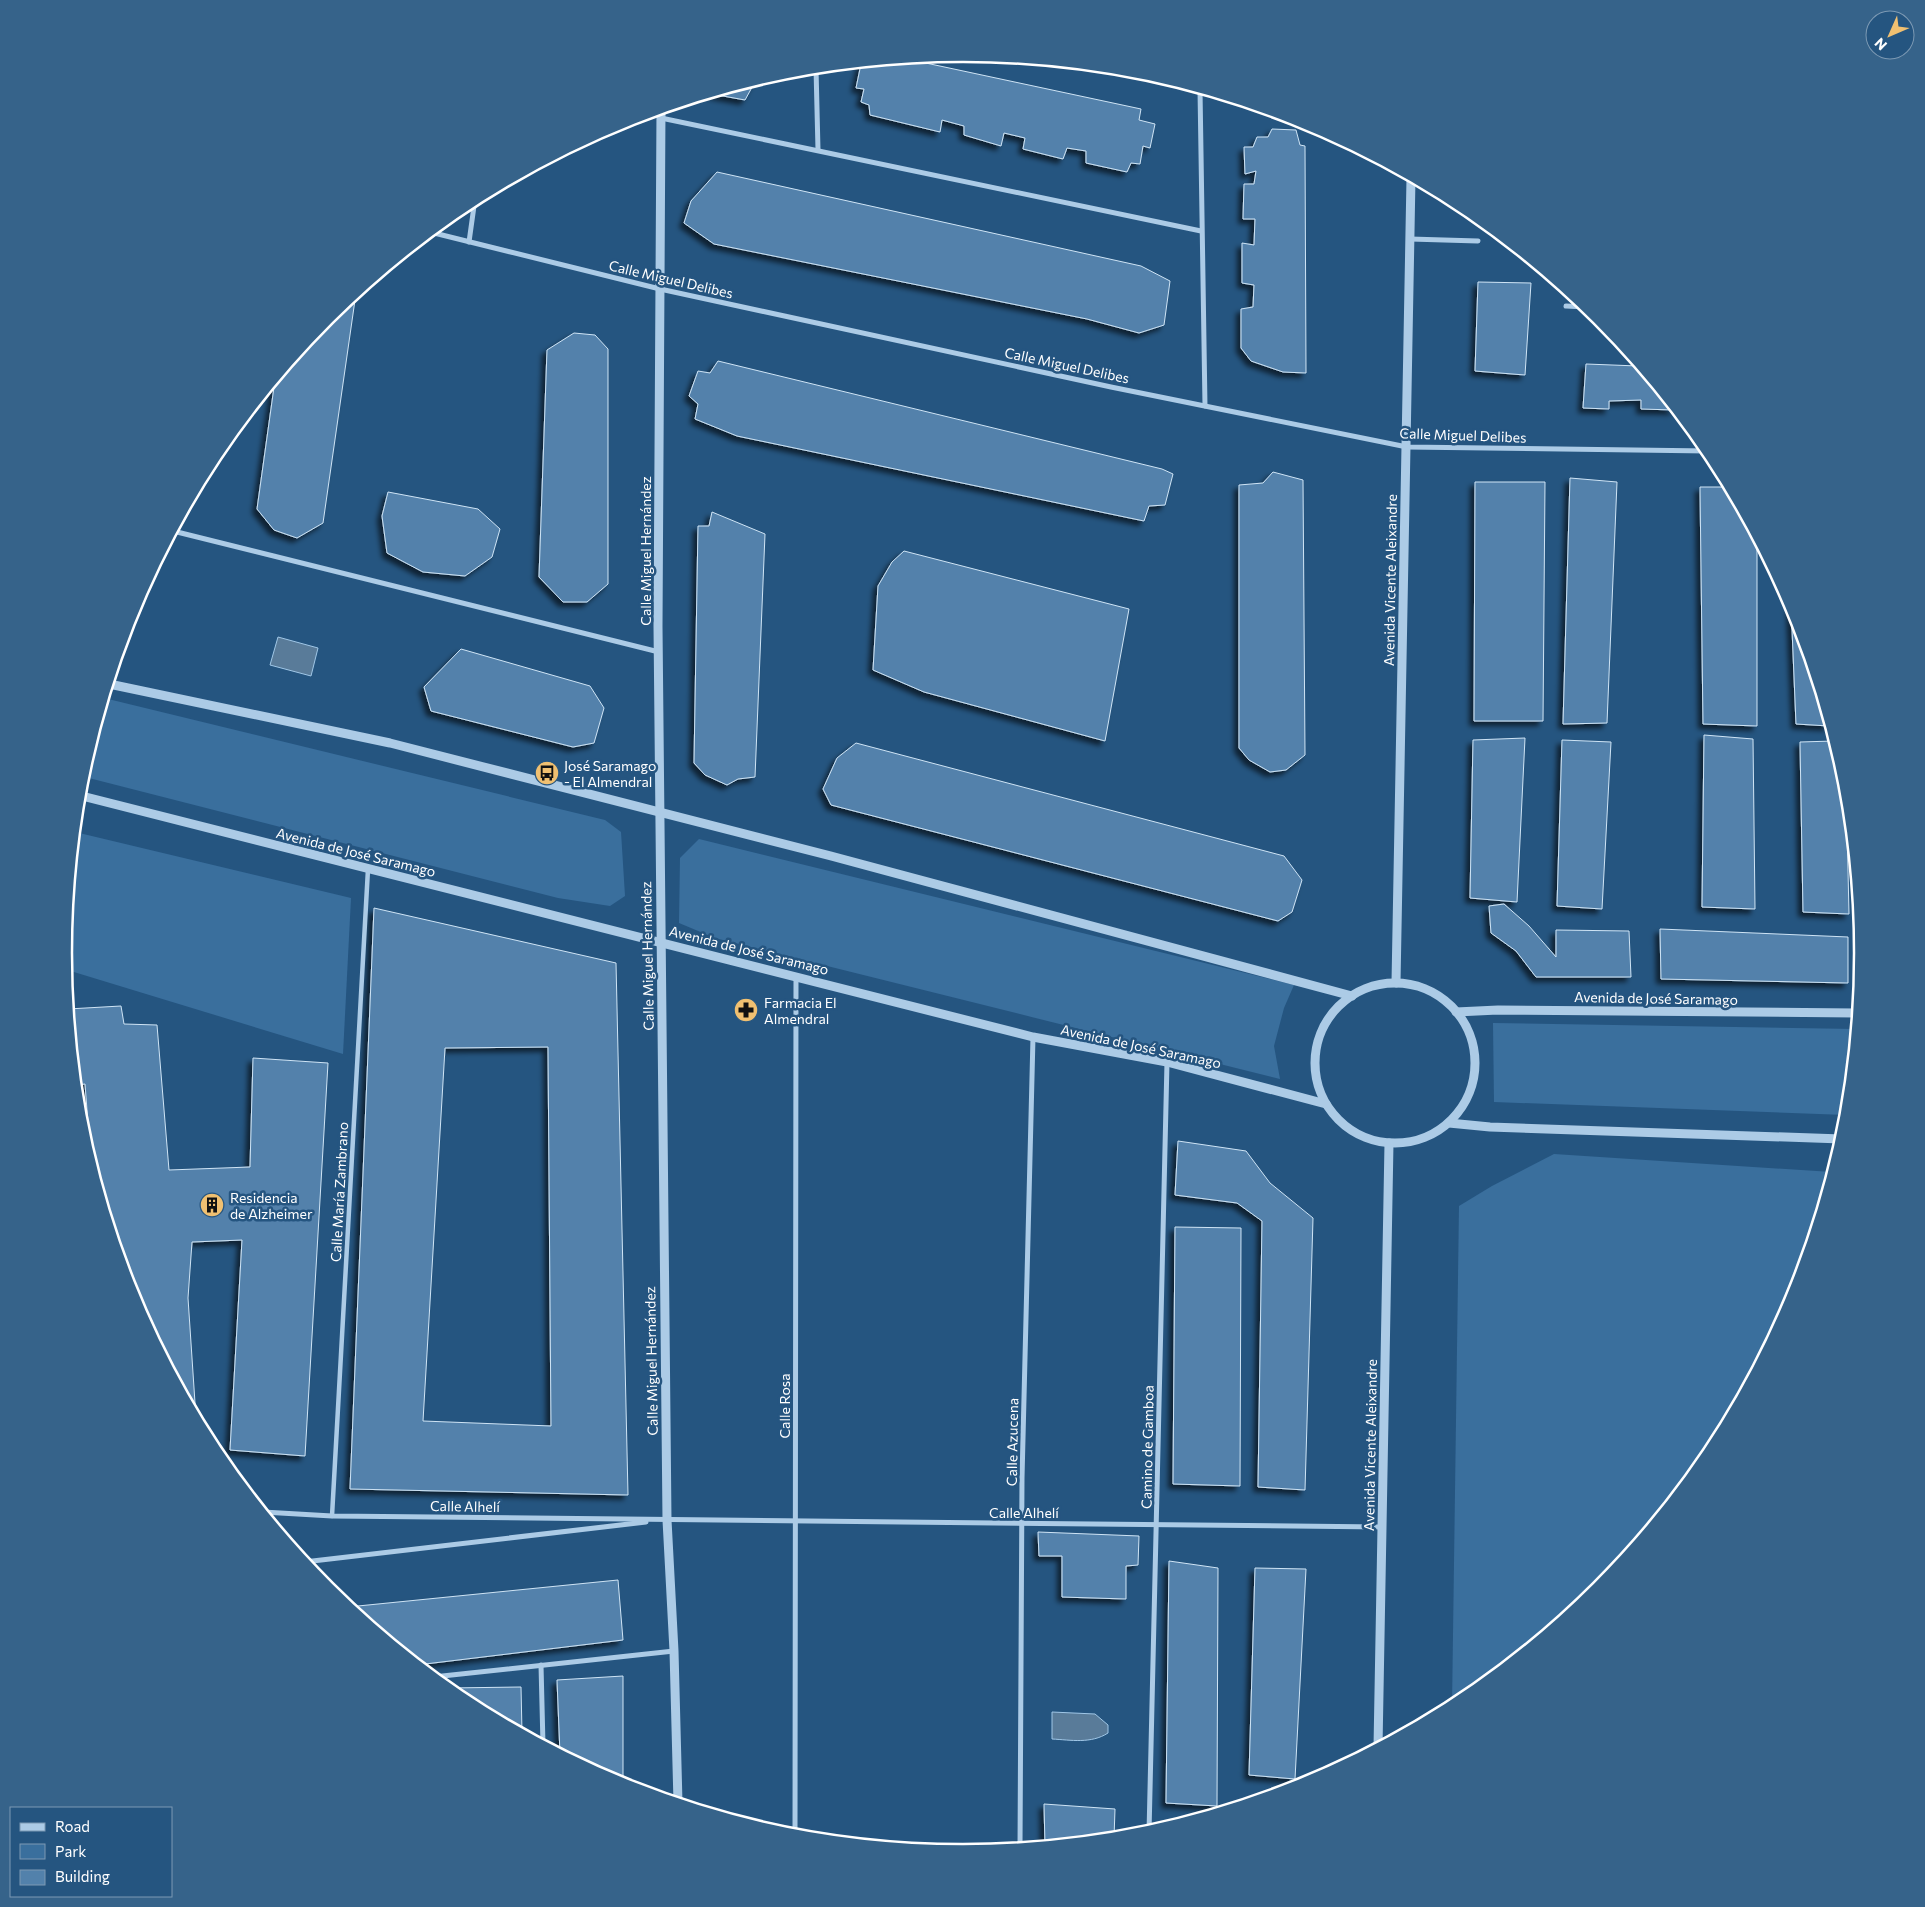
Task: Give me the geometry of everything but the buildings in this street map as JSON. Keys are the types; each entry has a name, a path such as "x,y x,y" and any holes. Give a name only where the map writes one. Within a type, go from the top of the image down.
{"street":[{"path":"816,75 818,150"},
{"path":"1200,95 1205,406"},
{"path":"664,115 818,150 1201,231"},
{"name":"Calle Miguel Hernández","path":"661,116 658,652 666,1520 674,1651 678,1798"},
{"name":"Avenida Vicente Aleixandre","path":"1396,983 1411,184"},
{"path":"469,242 474,208"},
{"name":"Calle Miguel Delibes","path":"438,234 660,289 1205,406 1407,447 1698,451"},
{"path":"1410,239 1478,241"},
{"path":"1566,306 1574,306"},
{"path":"178,532 658,652"},
{"path":"114,685 390,743 840,858 1352,996"},
{"name":"Avenida de José Saramago","path":"86,798 1034,1037 1167,1062 1326,1104"},
{"name":"Calle María Zambrano","path":"332,1516 368,869"},
{"name":"Calle Rosa","path":"795,1828 796,976"},
{"path":"1396,983 1419,987 1439,997 1456,1012 1469,1032 1475,1056 1474,1081 1464,1104 1449,1123 1424,1138 1410,1142 1389,1143 1364,1137 1342,1124 1326,1104 1316,1081 1315,1056 1320,1033 1333,1012 1352,996 1373,986 1396,983"},
{"name":"Avenida de José Saramago","path":"1456,1012 1498,1010 1852,1013"},
{"name":"Calle Azucena","path":"1020,1843 1022,1523 1034,1037"},
{"name":"Camino de Gamboa","path":"1149,1824 1167,1062"},
{"path":"1449,1123 1490,1127 1833,1139"},
{"name":"Avenida Vicente Aleixandre","path":"1378,1741 1389,1143"},
{"name":"Calle Alhelí","path":"269,1512 332,1516 1382,1526"},
{"name":"Calle Alhelí","path":"311,1561 666,1520"},
{"path":"442,1676 674,1651"},
{"path":"541,1665 543,1739"}],"green space":[{"path":"109,699 605,820 621,832 625,896 610,906 558,898 89,778"},
{"path":"80,833 351,898 343,1054 72,972 73,895"},
{"path":"699,839 1294,985 1284,1008 1274,1046 1280,1079 715,938 679,923 680,858"},
{"path":"1493,1023 1850,1029 1846,1070 1838,1115 1494,1102"},
{"path":"1554,1154 1826,1172 1806,1240 1786,1294 1762,1348 1734,1399 1703,1449 1669,1496 1593,1584 1505,1660 1452,1698 1459,1206 1492,1186"}],"shaded area":[{"path":"278,637 318,648 311,676 270,665"},
{"path":"1052,1712 1095,1714 1108,1725 1108,1733 1088,1740 1052,1739"}],"place":[{"name":"José Saramago - El Almendral","path":"547,773"},
{"name":"Farmacia El Almendral","path":"746,1010"},
{"name":"Residencia de Alzheimer","path":"212,1205"}]}
